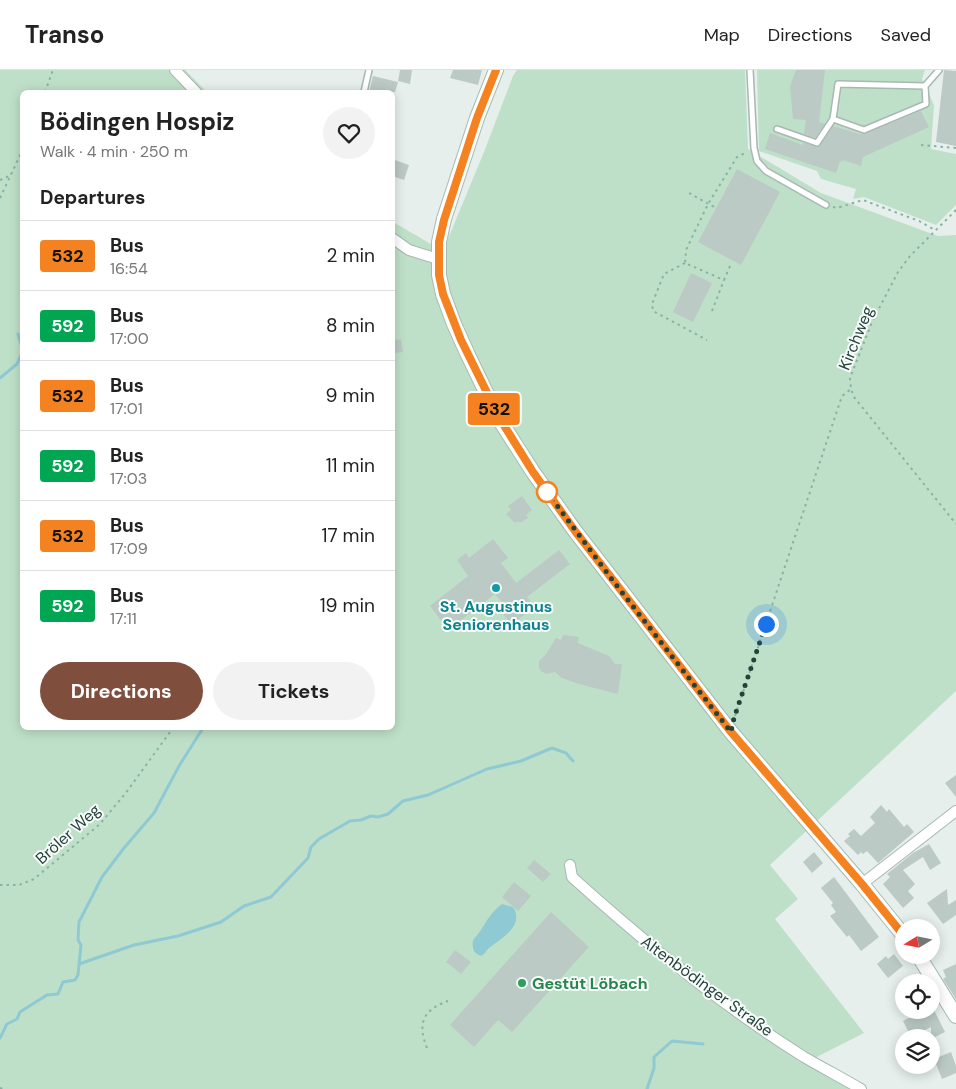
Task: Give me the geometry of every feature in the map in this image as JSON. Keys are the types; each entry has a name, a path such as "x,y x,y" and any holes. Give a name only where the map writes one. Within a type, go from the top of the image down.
{"street":[{"path":"175,70 194,90"},
{"path":"496,70 485,95 444,220 439,242 439,275 443,294 454,324 512,440 586,546 731,732 895,925"},
{"path":"395,240 409,250 438,259"},
{"path":"862,884 956,812"},
{"name":"Altenbödinger Straße","path":"570,865 572,877 622,922 723,1002 805,1057 861,1089"},
{"path":"924,964 956,1016"}],"lane":[{"path":"364,90 368,70"},
{"path":"750,70 754,148 757,161 766,171 826,204"},
{"path":"833,119 864,130 926,104 925,86 939,70"},
{"path":"777,129 818,143 833,119 838,84 925,86"}],"path":[{"path":"46,90 53,70"},
{"path":"921,145 956,148"},
{"path":"685,263 686,250 708,204 737,157 754,148"},
{"path":"0,198 20,156"},
{"path":"0,180 12,175"},
{"path":"689,193 714,208"},
{"path":"826,204 837,208 863,200 919,221 935,230"},
{"name":"Kirchweg","path":"956,210 910,256 898,272 872,322 850,378 854,398 956,524"},
{"path":"685,263 724,280"},
{"path":"685,263 664,274 652,304 652,311 707,340"},
{"path":"712,312 730,266"},
{"path":"731,732 734,718 842,396 851,390"},
{"name":"Bröler Weg","path":"0,885 20,885 34,879 100,824 125,794 172,730"},
{"path":"427,1048 422,1032 426,1014 434,1006 448,1001"}],"green space":[{"path":"0,70 185,70 205,90 20,90 20,730 395,730 395,223 443,251 517,70 745,70 748,149 821,193 938,236 956,235 956,691 770,865 798,899 775,919 864,1033 807,1062 850,1089 0,1089","holes":["682,966 768,1024 765,1038 672,971"]},
{"path":"757,70 925,70 922,79 934,105 931,149 956,154 956,205 936,225 864,197 853,199 856,189 821,179 817,171 759,151"}],"water":[{"path":"502,904 513,907 516,914 514,926 481,956 474,950 473,940 492,913"}],"building":[{"path":"400,70 412,70 410,84 398,81"},
{"path":"453,70 482,70 478,85 450,78"},
{"path":"796,70 825,70 819,122 825,124 815,138 804,134 806,120 793,119 790,86"},
{"path":"944,70 956,71 956,146 936,142"},
{"path":"373,76 398,82 395,92 395,90 370,90"},
{"path":"921,111 929,127 863,157 861,166 843,160 842,162 840,161 836,173 765,149 770,133 803,145 803,143 818,147 833,126 865,134"},
{"path":"395,160 409,165 404,180 395,177"},
{"path":"737,169 780,192 741,265 698,242"},
{"path":"691,273 712,283 693,322 673,312"},
{"path":"401,339 403,352 395,353 395,340"},
{"path":"522,496 532,510 526,515 528,518 520,523 518,521 515,523 506,514 511,510 508,506"},
{"name":"St. Augustinus Seniorenhaus","path":"493,539 508,558 501,563 516,583 559,550 570,564 527,597 535,607 516,621 513,618 509,621 503,614 508,610 495,594 448,630 430,606 468,576 457,560 466,553 469,558"},
{"path":"563,635 579,637 578,643 609,656 615,664 622,664 618,694 579,684 562,678 555,672 546,674 541,671 539,661 556,638 561,640"},
{"path":"956,775 956,797 945,783"},
{"path":"881,805 887,812 889,809 904,827 907,824 914,832 878,863 867,851 863,854 861,852 858,855 844,841 854,829 861,836 875,823 870,817"},
{"path":"929,844 941,863 930,870 923,857 903,870 915,884 908,891 914,898 903,908 883,884 890,877 887,874 913,853"},
{"path":"814,852 823,863 812,873 803,862"},
{"path":"534,860 551,874 543,882 527,868"},
{"path":"834,877 879,937 861,951 849,935 847,937 830,916 836,912 831,905 833,903 821,888"},
{"path":"514,882 531,896 518,911 502,897"},
{"path":"947,889 948,905 956,900 956,915 943,924 927,903"},
{"name":"Gestüt Löbach","path":"551,912 589,947 512,1032 498,1020 474,1047 450,1025"},
{"path":"455,950 471,962 461,974 446,962"},
{"path":"894,954 895,964 902,964 903,966 888,978 877,964 886,956 888,959"},
{"path":"956,964 956,999 943,979 946,977 943,970"},
{"path":"907,1019 938,1019 945,1032 940,1034 940,1029 931,1029 931,1027 927,1029 907,1029 903,1021"},
{"path":"951,1052 956,1066 956,1073 942,1079 940,1074 940,1057"}],"waterway":[{"path":"18,334 20,340"},
{"path":"0,378 17,364 20,357"},
{"path":"0,1038 7,1024 17,1019 20,1012 47,995 58,994 63,982 75,980 78,975 81,945 78,940 79,922 102,877 154,813 179,766 202,730"},
{"path":"79,964 134,945 178,936 221,922 244,906 271,897 308,858 311,847 319,839 350,821 388,814 403,801 428,795 487,769 521,761 552,748 566,753 573,761"},
{"path":"647,1089 654,1068 654,1057 672,1041 703,1044"}],"bus line":[{"name":"532","path":"496,70 477,118 444,220 439,242 439,275 443,294 461,340 500,419 533,472 575,531 731,732 895,925"}],"place":[{"name":"St. Augustinus Seniorenhaus","path":"496,588"},
{"name":"Gestüt Löbach","path":"522,983"}],"route":[{"path":"547,492 614,582 731,732 766,624"}]}
